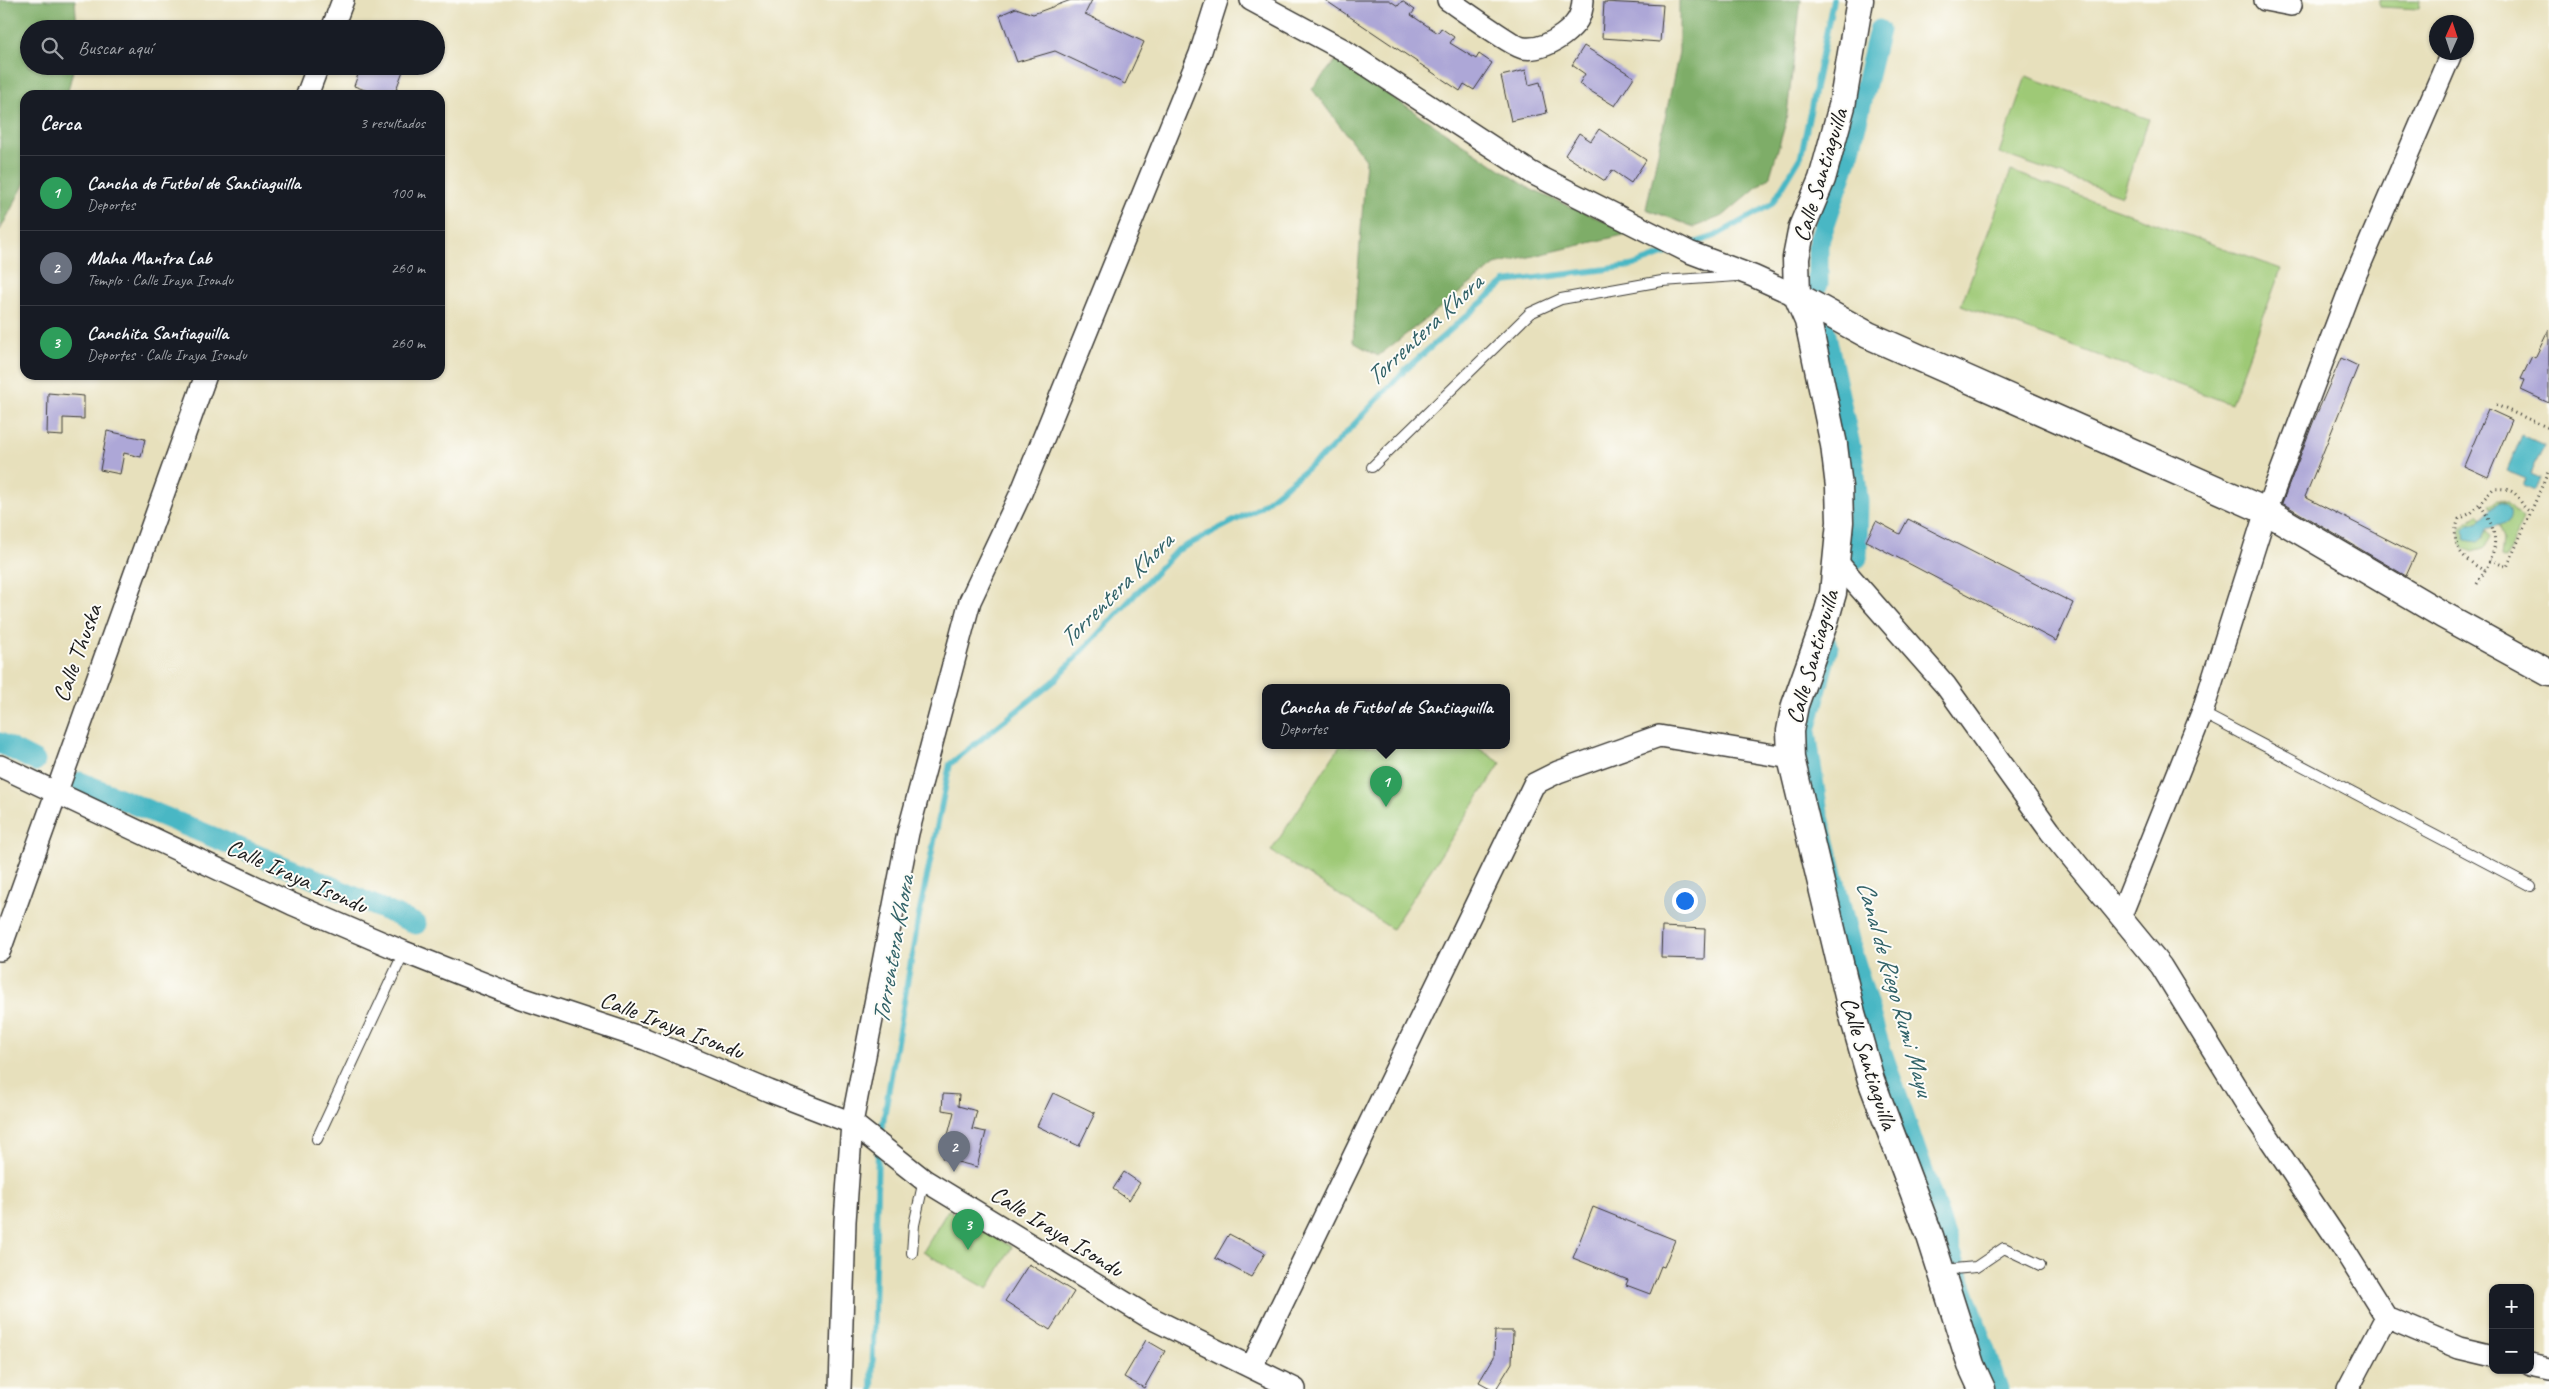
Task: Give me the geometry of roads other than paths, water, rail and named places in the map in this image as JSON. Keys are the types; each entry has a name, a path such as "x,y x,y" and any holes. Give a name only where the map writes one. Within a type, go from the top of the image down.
{"street":[{"path":"335,20 343,0"},
{"path":"840,1389 846,1221 852,1123 908,833 970,601 1021,493 1196,63 1218,0"},
{"path":"1251,0 1342,49 1532,173 1689,252 1753,276 1797,296 1868,335 2266,511 2443,615 2549,673"},
{"path":"1448,0 1521,48 1539,48 1558,39 1576,25 1582,11 1583,0"},
{"name":"Calle Santiaguilla","path":"1860,0 1842,106 1822,179 1802,227 1796,258 1797,296 1808,321 1834,445 1839,486 1837,562 1833,592 1826,621 1795,705 1790,731 1790,758 1852,1013 1871,1080 1941,1270 1972,1365 1982,1389"},
{"path":"2265,0 2291,5"},
{"path":"2121,915 2202,713 2266,511 2353,281 2448,60"},
{"path":"309,90 315,75"},
{"name":"Calle Thuska","path":"0,950 55,792 204,380"},
{"path":"1837,562 1946,686 2050,831 2161,966 2245,1102 2343,1248 2386,1317 2459,1348 2489,1355"},
{"path":"1252,1366 1534,784 1558,772 1659,736 1790,758"},
{"name":"Calle Iraya Isondu","path":"0,766 292,904 404,952 521,998 645,1039 769,1091 852,1123 924,1180 1147,1316 1252,1366 1295,1389"},
{"path":"2348,1389 2386,1317"},
{"path":"2534,1366 2549,1370"}],"lane":[{"path":"1372,467 1530,313 1561,299 1653,283 1753,276"},
{"path":"2202,713 2531,886"},
{"path":"317,1139 404,952"},
{"path":"912,1254 914,1225 924,1180"},
{"path":"1941,1270 1976,1267 2004,1248 2040,1265"}],"water":[{"path":"2522,435 2544,445 2531,474 2540,478 2535,490 2523,485 2526,479 2507,471"},
{"path":"2499,501 2510,508 2508,522 2487,529 2483,538 2478,542 2465,540 2464,528 2469,523 2478,523"}],"waterway":[{"name":"Torrentera Khora","path":"1689,245 1715,236 1772,204 1801,156 1833,0"},
{"name":"Canal de Riego Rumi Mayu","path":"1818,284 1818,244 1849,154 1879,30"},
{"name":"Torrentera Khora","path":"880,1140 919,915 950,764 1053,682 1176,551 1257,509 1329,451 1406,369 1505,282 1631,266 1675,250"},
{"name":"Canal de Riego Rumi Mayu","path":"1823,321 1853,459 1858,501 1857,558"},
{"name":"Canal de Riego Rumi Mayu","path":"1828,646 1806,731 1818,813 1853,956 1878,1041 1998,1389"},
{"path":"0,743 35,761"},
{"path":"80,782 317,880 416,924"},
{"name":"Torrentera Khora","path":"872,1389 878,1150"}],"place":[{"name":"Cancha de Futbol de Santiaguilla","path":"1386,807"},
{"name":"Maha Mantra Lab","path":"954,1172"},
{"name":"Canchita Santiaguilla","path":"968,1250"}]}
